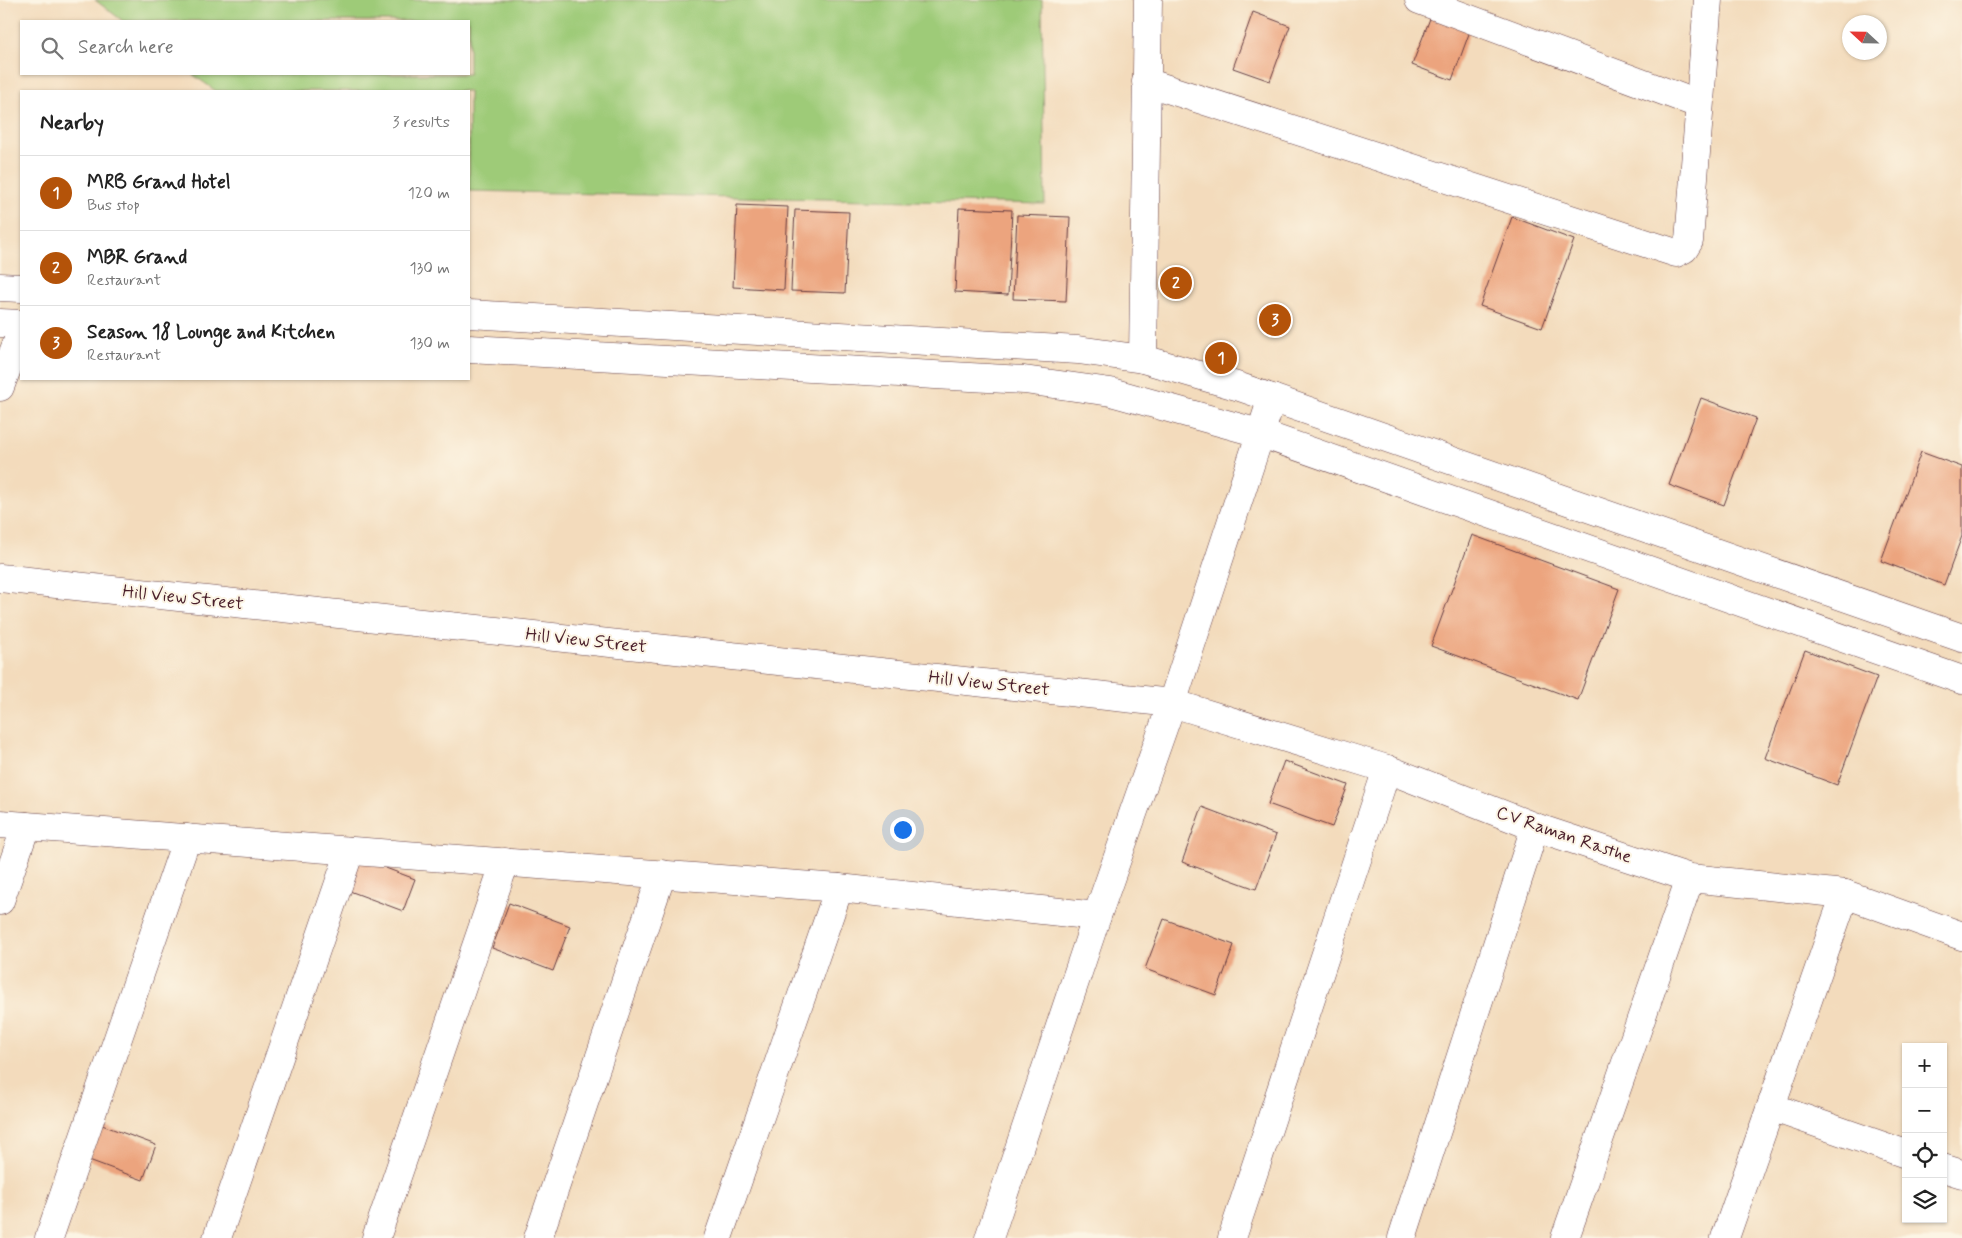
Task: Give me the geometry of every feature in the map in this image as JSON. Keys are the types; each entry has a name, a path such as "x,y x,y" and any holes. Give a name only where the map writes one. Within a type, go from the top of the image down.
{"street":[{"path":"1143,359 1148,0"},
{"path":"1419,0 1698,104"},
{"path":"1146,82 1676,253 1684,248 1689,241 1698,104 1708,0"},
{"path":"0,287 20,288"},
{"path":"470,314 1078,350 1143,359 1272,398 1962,638"},
{"path":"0,323 20,324"},
{"path":"0,387 20,335"},
{"path":"470,349 1051,383 1111,392 1259,433 1962,680"},
{"path":"989,1238 1097,916 1172,703 1272,398"},
{"name":"Hill View Street","path":"0,578 1172,703"},
{"name":"CV Raman Rasthe","path":"1172,703 1387,769 1536,828 1690,878 1845,894 1962,936"},
{"path":"1232,1238 1387,769"},
{"path":"0,901 13,825 839,888 1097,916"},
{"path":"1402,1238 1536,828"},
{"path":"49,1238 187,838"},
{"path":"217,1238 350,851"},
{"path":"376,1238 505,862"},
{"path":"538,1238 662,874"},
{"path":"1565,1238 1690,878"},
{"path":"718,1238 839,888"},
{"path":"1725,1238 1845,894"},
{"path":"1771,1107 1902,1153"},
{"path":"1947,1169 1962,1174"}],"green space":[{"path":"95,0 1042,0 1045,204 470,191 470,90 215,90 193,75 470,75 470,20 122,20"}],"building":[{"path":"1253,12 1290,26 1270,81 1233,68"},
{"path":"1431,16 1470,31 1452,80 1412,65"},
{"path":"737,205 788,207 784,290 733,287"},
{"path":"959,208 1012,210 1008,295 955,292"},
{"path":"795,210 849,212 845,293 791,291"},
{"path":"1017,215 1070,217 1066,301 1013,299"},
{"path":"1512,217 1574,240 1542,328 1480,306"},
{"path":"1701,398 1756,418 1724,505 1669,485"},
{"path":"1921,452 1962,467 1962,536 1944,585 1881,561"},
{"path":"1472,535 1619,589 1578,700 1431,646"},
{"path":"1805,650 1877,677 1837,785 1765,758"},
{"path":"1284,761 1348,785 1332,827 1268,804"},
{"path":"1202,807 1276,835 1256,889 1182,862"},
{"path":"359,858 415,879 403,911 347,890"},
{"path":"509,903 570,926 553,971 492,948"},
{"path":"1164,919 1234,945 1216,995 1145,969"},
{"path":"102,1125 156,1145 143,1180 89,1160"}],"place":[{"name":"MBR Grand","path":"1176,283"},
{"name":"Season 18 Lounge and Kitchen","path":"1275,320"},
{"name":"MRB Grand Hotel","path":"1221,358"}]}
